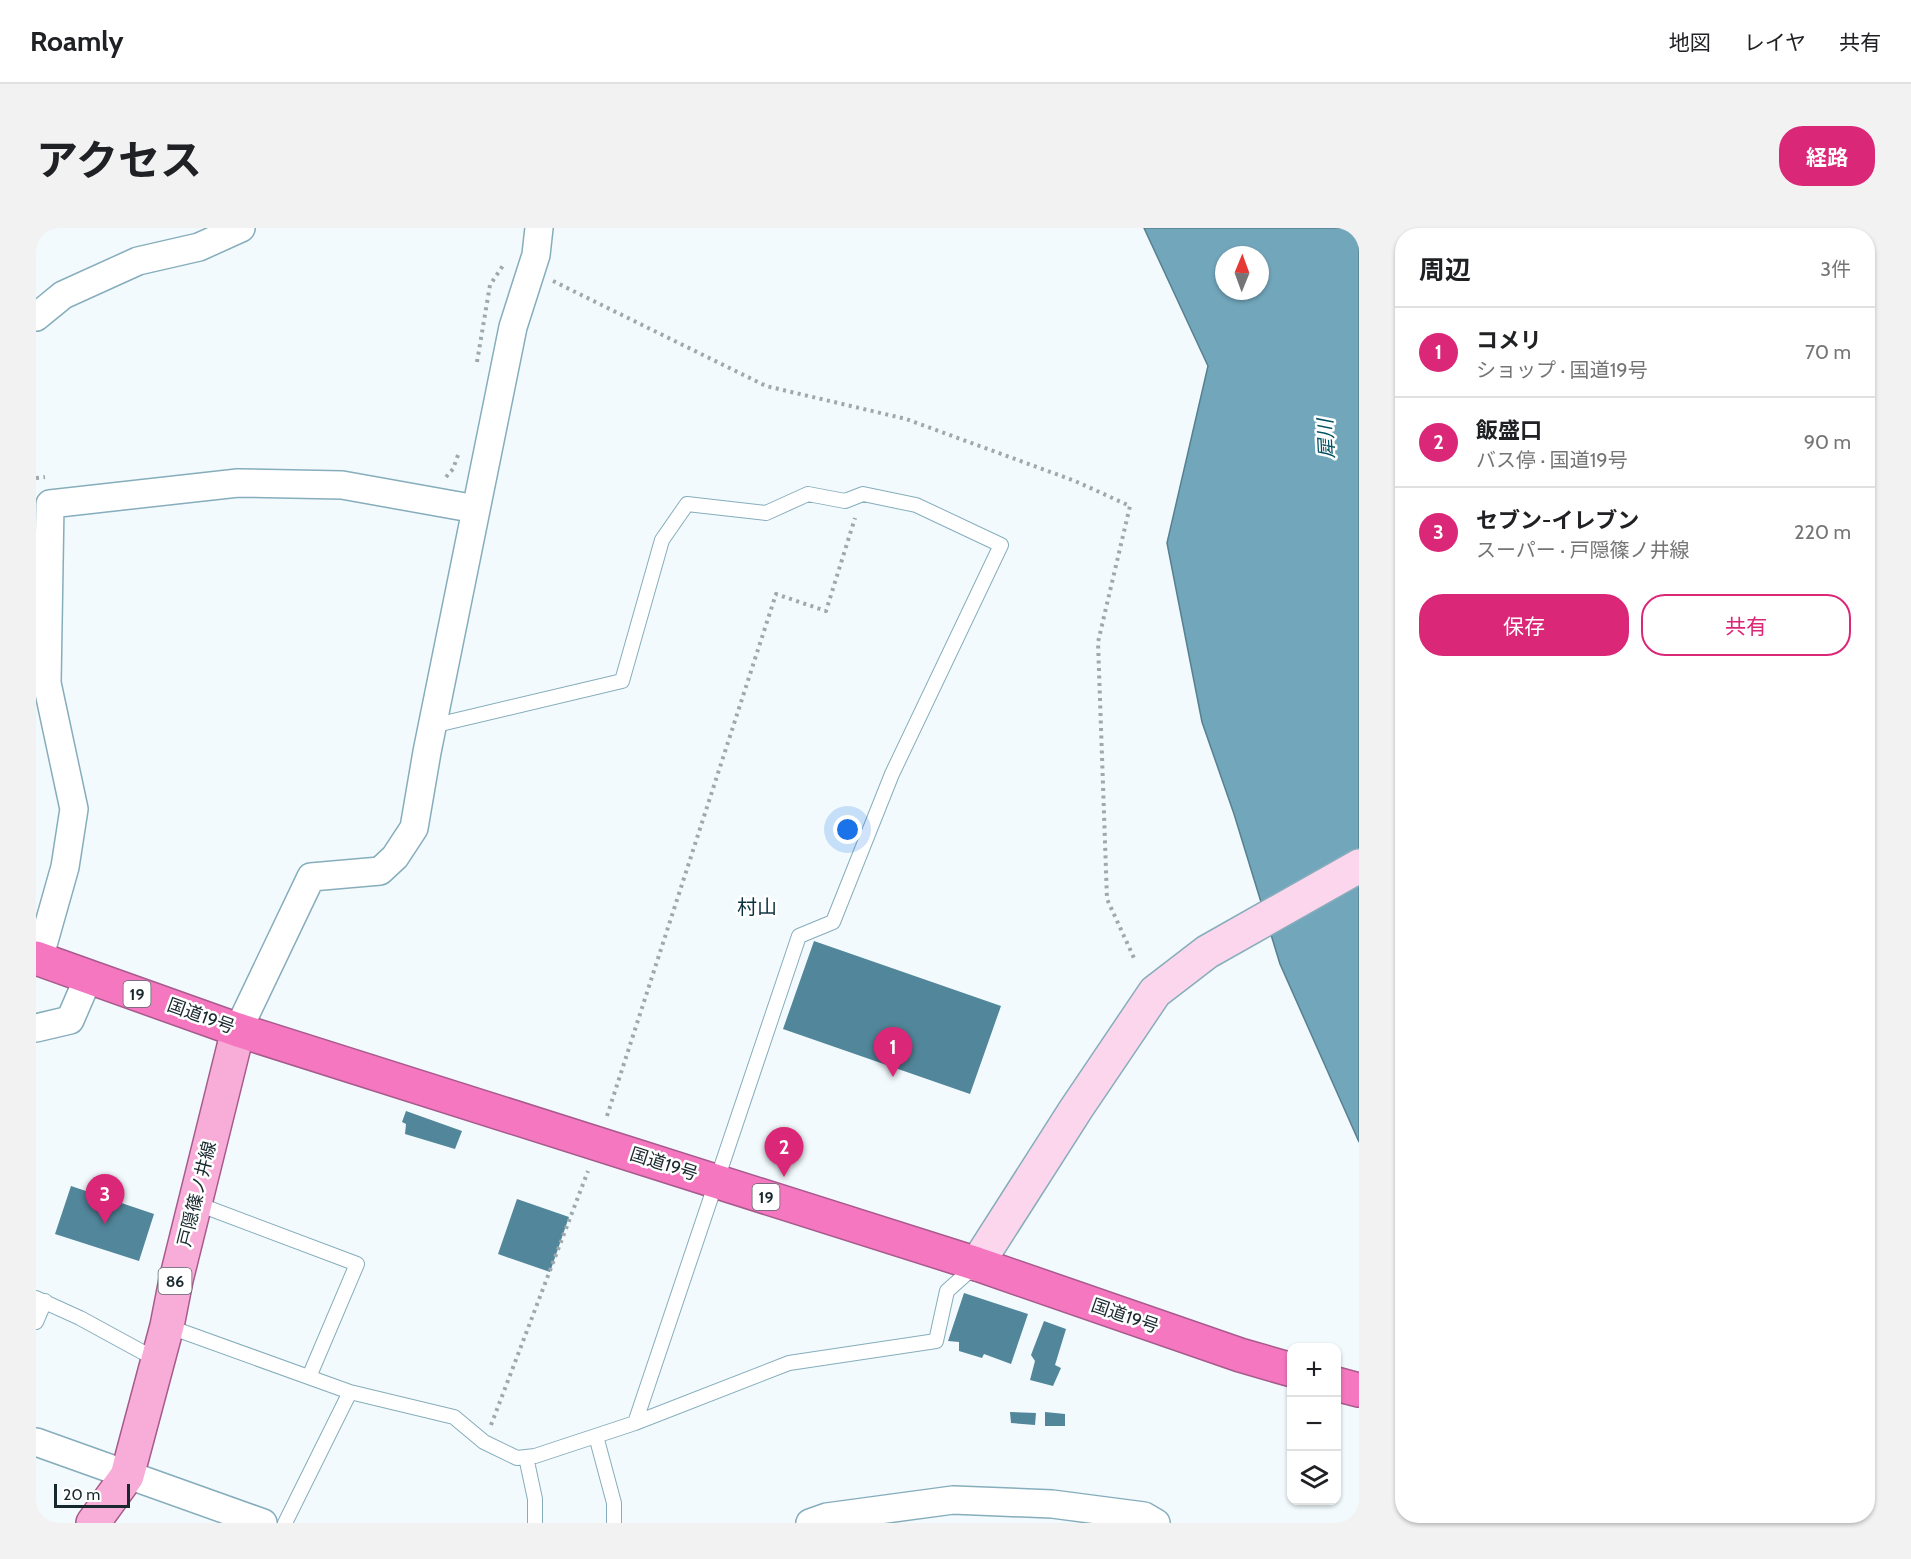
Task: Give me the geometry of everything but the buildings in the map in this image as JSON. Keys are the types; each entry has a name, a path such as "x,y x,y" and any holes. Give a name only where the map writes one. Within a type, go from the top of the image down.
{"highway":[{"name":"国道19号","path":"38,958 238,1030 977,1264 1287,1369"},
{"path":"1341,1385 1359,1390"}],"main road":[{"name":"戸隠篠ノ井線","path":"93,1523 127,1476 167,1326 176,1280 238,1030"}],"street":[{"path":"36,317 63,295 138,261 199,247 241,228"},
{"path":"238,1030 311,877 380,871 395,857 414,828 432,726 513,327 536,255 539,228"},
{"path":"38,958 65,867 74,809 42,683 50,504 238,483 342,485 476,509"},
{"path":"977,1264 1076,1109 1155,992 1207,952 1359,866"},
{"path":"36,1028 70,1020 89,976"},
{"path":"36,1442 262,1523"},
{"path":"810,1523 827,1517 953,1500 1052,1504 1144,1516 1156,1523"}],"lane":[{"path":"432,726 622,681 662,540 687,504 766,513 808,494 845,501 863,495 916,505 1000,545 892,774 833,921 799,936 635,1423"},
{"path":"195,1203 357,1264 309,1377"},
{"path":"167,1326 350,1392 454,1417 484,1442 517,1458 526,1458 635,1423 789,1363 936,1341 947,1291 977,1264"},
{"path":"36,1322 40,1300 80,1318 158,1360"},
{"path":"285,1523 350,1392"},
{"path":"596,1436 614,1503 614,1523"},
{"path":"526,1458 535,1499 535,1523"}],"path":[{"path":"476,365 490,285 505,263 536,255"},
{"path":"435,476 446,477 453,469 459,453"},
{"path":"36,478 46,477"},
{"path":"484,1442 599,1143 776,594 826,610 863,495"}],"water":[{"name":"犀川","path":"1144,228 1359,228 1359,1142 1280,964 1234,814 1202,722 1167,543 1208,366"}],"place":[{"name":"コメリ","path":"893,1077"},
{"name":"飯盛口","path":"784,1177"},
{"name":"セブン-イレブン","path":"105,1224"}],"district":[{"name":"村山","path":"757,907"}]}
